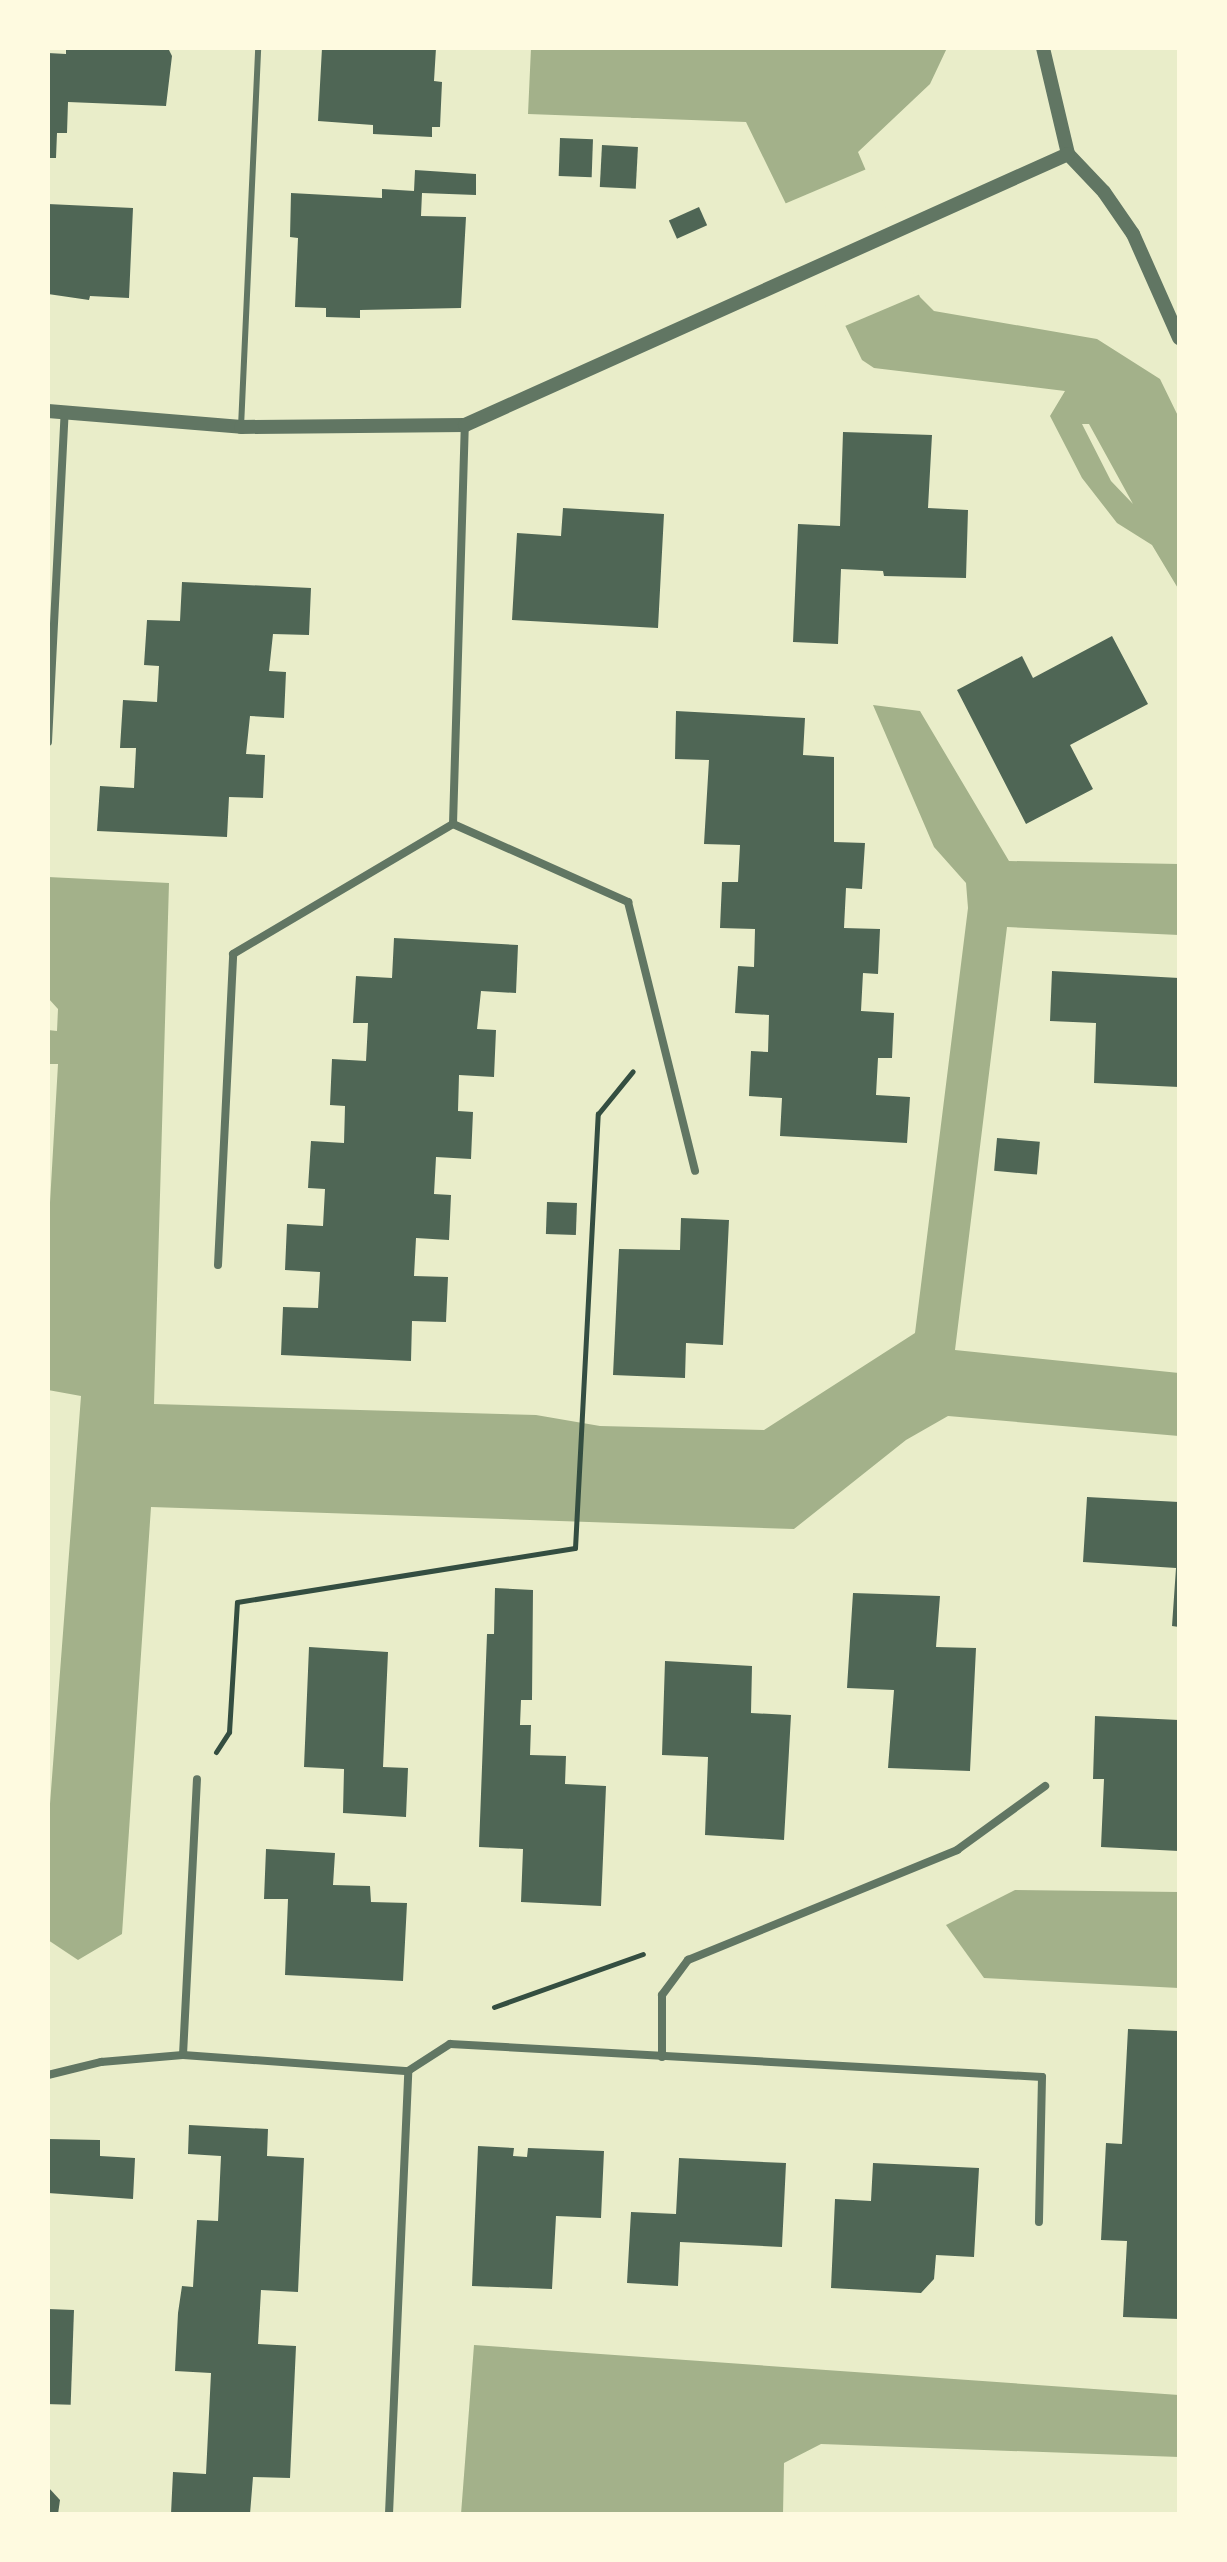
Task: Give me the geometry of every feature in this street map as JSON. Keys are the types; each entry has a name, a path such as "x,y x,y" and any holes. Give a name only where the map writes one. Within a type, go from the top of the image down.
{"street":[{"path":"1043,48 1068,154 1104,192 1133,234 1179,338"},
{"path":"48,411 241,427 465,425 1068,154"},
{"path":"48,742 65,412"},
{"path":"453,824 465,425"},
{"path":"48,552 58,553"},
{"path":"453,824 628,902 695,1171"},
{"path":"218,1265 233,954 453,824"},
{"path":"183,2055 197,1779"},
{"path":"662,2057 662,1995 688,1960 957,1850 1045,1786"},
{"path":"48,2075 101,2062 183,2055 408,2071 450,2044 1042,2077 1039,2222"},
{"path":"389,2514 408,2071"}],"lane":[{"path":"241,427 258,48"}],"path":[{"path":"197,1779 229,1732 237,1602 575,1548 598,1114 661,1036"},
{"path":"450,2044 496,2006 657,1949 688,1960"}],"shaded area":[{"path":"531,48 947,48 930,84 858,152 920,297 934,311 1097,339 1160,379 1179,418 1179,590 1152,545 1117,523 1082,478 1050,416 1065,391 874,368 862,360 746,122 528,114","holes":["1082,424 1089,424 1133,504 1111,481"]},
{"path":"873,705 920,711 1009,861 1179,864 1179,935 1007,927 955,1350 1179,1373 1179,1436 948,1416 906,1440 794,1529 151,1507 122,1934 78,1960 48,1940 48,1830 81,1396 48,1390 48,1237 58,1064 48,1064 48,1030 57,1031 58,1009 48,998 48,877 169,883 154,1404 536,1415 600,1426 764,1430 915,1333 968,908 966,883 934,847"},
{"path":"1015,1890 1179,1892 1179,1988 984,1978 946,1925"},
{"path":"474,2345 1179,2395 1179,2457 821,2444 784,2463 783,2514 461,2514"}],"pier":[{"path":"869,168 922,293 836,330 782,205"}],"building":[{"path":"66,48 168,48 172,56 166,106 68,102 67,133 57,133 56,158 48,158 48,53 66,54"},
{"path":"322,48 436,48 434,81 442,82 440,127 432,127 432,137 373,134 373,125 318,121"},
{"path":"560,138 593,139 592,177 559,176"},
{"path":"602,145 638,147 636,189 600,187"},
{"path":"415,170 476,174 476,195 422,193 421,216 466,217 461,308 360,310 360,318 326,317 326,308 295,307 298,238 290,237 291,193 382,198 382,189 414,191"},
{"path":"48,204 133,208 129,298 90,296 89,300 48,294"},
{"path":"699,207 707,225 677,239 669,220"},
{"path":"843,432 932,435 928,508 968,510 966,578 884,576 883,571 841,569 838,644 793,642 798,524 840,526"},
{"path":"563,508 664,514 658,628 512,620 517,533 561,536"},
{"path":"182,582 311,588 309,635 273,634 269,671 286,672 284,718 250,716 246,754 265,755 263,798 229,797 227,837 97,831 100,786 134,788 136,748 120,748 123,700 157,702 159,666 144,665 147,620 180,621"},
{"path":"1112,636 1148,704 1070,745 1093,789 1026,824 957,690 1022,656 1033,678"},
{"path":"676,711 805,718 803,755 834,757 834,842 865,843 862,889 846,888 844,928 880,929 878,974 863,973 861,1011 894,1013 892,1058 878,1058 876,1095 910,1097 907,1143 780,1136 782,1098 749,1096 751,1051 768,1052 769,1015 735,1013 738,966 754,967 755,929 720,928 722,882 738,882 740,845 704,844 709,760 675,759"},
{"path":"394,938 518,945 516,993 481,991 477,1029 496,1030 494,1077 459,1075 458,1111 473,1112 471,1159 436,1157 434,1194 451,1195 449,1240 416,1238 414,1276 448,1277 446,1322 412,1321 411,1361 281,1355 283,1307 318,1308 320,1272 285,1270 287,1224 323,1226 325,1189 308,1188 311,1141 344,1143 345,1106 330,1105 332,1059 366,1061 368,1023 353,1023 356,976 392,978"},
{"path":"1052,971 1179,978 1179,1087 1094,1083 1096,1023 1050,1021"},
{"path":"997,1138 1040,1142 1037,1175 994,1171"},
{"path":"547,1202 577,1203 576,1235 546,1234"},
{"path":"681,1218 729,1220 723,1345 686,1343 685,1378 613,1375 619,1249 680,1250"},
{"path":"1087,1497 1179,1502 1179,1627 1172,1626 1176,1568 1083,1562"},
{"path":"495,1588 533,1590 532,1700 521,1700 520,1725 531,1725 530,1755 566,1756 565,1784 606,1786 601,1906 521,1902 523,1849 479,1847 487,1634 494,1634"},
{"path":"853,1593 940,1596 936,1647 976,1648 970,1771 888,1768 894,1690 847,1688"},
{"path":"309,1647 388,1652 383,1767 408,1768 406,1817 343,1813 344,1769 304,1767"},
{"path":"665,1661 752,1666 751,1713 791,1715 784,1840 705,1835 708,1757 662,1755"},
{"path":"1095,1716 1179,1720 1179,1851 1101,1847 1104,1779 1093,1779"},
{"path":"266,1849 335,1853 333,1885 370,1886 371,1902 407,1903 403,1981 285,1975 288,1899 264,1899"},
{"path":"1128,2029 1179,2031 1179,2319 1123,2317 1127,2241 1101,2240 1106,2143 1122,2144"},
{"path":"189,2125 268,2129 267,2156 304,2158 298,2292 261,2290 258,2344 296,2346 290,2478 253,2477 250,2514 171,2514 173,2472 206,2474 211,2373 175,2371 182,2286 193,2287 197,2220 218,2221 221,2156 188,2154"},
{"path":"48,2139 100,2140 100,2156 135,2158 133,2199 48,2193"},
{"path":"478,2146 514,2148 513,2156 527,2157 528,2148 604,2151 601,2218 556,2216 552,2289 472,2286"},
{"path":"679,2158 786,2163 782,2247 680,2242 678,2286 627,2283 631,2212 676,2214"},
{"path":"873,2163 979,2168 974,2257 936,2255 934,2279 921,2293 831,2288 835,2199 871,2201"},
{"path":"48,2309 74,2310 71,2405 48,2404"},
{"path":"48,2487 60,2500 58,2514 48,2514"}]}
